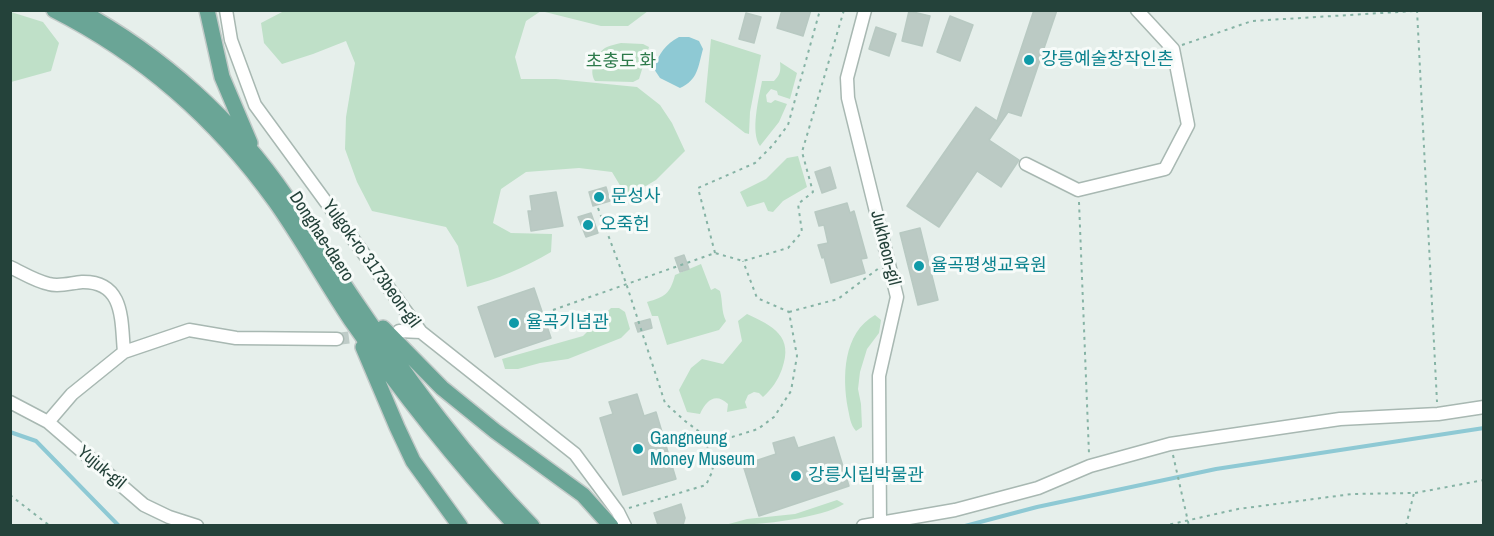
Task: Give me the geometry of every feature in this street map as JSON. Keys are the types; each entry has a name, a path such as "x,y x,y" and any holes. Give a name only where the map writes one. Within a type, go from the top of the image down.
{"main road":[{"name":"Donghae-daero","path":"54,10 153,72 207,119 233,147 276,202 351,319 433,429 516,525"},
{"name":"Donghae-daero","path":"79,10 131,41 188,85 242,139 286,196 349,293 423,398 489,478 532,525"},
{"path":"207,10 222,77 256,157"},
{"path":"349,293 442,388 495,431 614,519"},
{"path":"351,319 414,461 460,525"}],"street":[{"name":"Yulgok-ro 3173beon-gil","path":"226,10 231,40 255,105 421,333 575,454 614,519 625,525"},
{"name":"Jukheon-gil","path":"865,10 847,78 848,98 890,260 897,297 879,376 880,524"},
{"path":"1026,164 1078,190 1165,169 1188,125 1173,49 1137,10"},
{"path":"10,267 51,285 84,282 99,285 112,293 119,303 124,352"},
{"path":"48,422 72,394 124,352 189,330 237,338 337,339"},
{"path":"399,332 421,333"},
{"name":"Yujuk-gil","path":"10,402 48,422 144,505 169,517 197,525"},
{"path":"863,525 955,510 1038,488 1090,466 1170,444 1340,419 1438,414 1484,407"}],"path":[{"path":"716,253 698,188 755,163 788,125 820,10"},
{"path":"553,310 716,253 743,261 788,248 802,232 798,204 813,192 802,152 844,10"},
{"path":"1173,49 1252,21 1430,10"},
{"path":"1417,11 1438,414"},
{"path":"1078,190 1090,466"},
{"path":"598,208 626,283 665,403 705,435 732,437 758,429 774,417 791,391 797,356 789,312"},
{"path":"743,261 757,298 789,312 838,299 890,260"},
{"path":"614,519 706,484 713,470 705,435"},
{"path":"1170,444 1189,525"},
{"path":"1163,525 1238,509 1293,501 1352,494 1414,493 1484,480"},
{"path":"1406,525 1414,493"},
{"path":"10,495 50,525"}],"green space":[{"path":"284,11 541,11 526,21 515,57 521,79 556,79 637,87 660,105 672,123 685,151 656,180 627,197 612,172 579,168 526,172 501,189 493,223 511,233 552,234 551,252 510,272 467,287 458,246 446,227 372,211 357,182 345,149 346,117 355,63 346,41 282,64 264,43 261,23"},
{"path":"541,11 648,11 628,26 601,26"},
{"path":"11,12 43,22 59,43 51,71 11,82"},
{"path":"711,39 761,55 750,112 749,134 705,102"},
{"name":"초충도 화","path":"621,43 643,44 649,47 639,79 633,82 595,81 592,72 597,57 603,49"},
{"path":"780,62 797,73 790,99 778,95 777,91 771,89 766,95 767,102 771,103 775,100 787,104 779,122 760,146 755,124 762,81 774,81 778,77"},
{"path":"798,156 807,187 783,201 773,212 768,211 764,202 747,207 740,192 766,179 787,158"},
{"path":"701,264 711,290 715,288 720,291 726,321 719,330 667,345 658,316 652,316 647,302 666,294 675,275"},
{"path":"611,308 619,308 625,312 630,329 621,338 568,359 518,369 505,369 502,359 583,336"},
{"path":"747,314 773,328 783,340 785,358 777,381 763,397 754,392 748,395 745,402 747,408 727,412 728,404 724,400 715,398 705,405 700,414 687,412 679,390 691,368 702,359 723,364 742,341 738,321"},
{"path":"875,315 881,320 879,333 867,349 860,372 858,389 862,427 856,431 850,421 846,397 847,357 856,333"},
{"path":"837,500 844,504 803,518 769,523 725,525 747,519 795,514"}],"water":[{"path":"679,37 689,37 699,41 703,49 694,77 680,88 660,78 654,69 663,50"}],"building":[{"path":"782,10 811,10 803,36 777,28"},
{"path":"1034,10 1057,10 1021,116 1008,112 989,140 1019,160 1001,187 977,171 939,227 907,206 976,107 997,121"},
{"path":"909,11 930,16 922,46 902,41"},
{"path":"746,13 761,17 754,43 739,39"},
{"path":"950,16 973,25 960,61 937,52"},
{"path":"876,27 896,34 889,56 869,49"},
{"path":"830,167 836,188 822,193 815,172"},
{"name":"문성사","path":"606,187 610,201 593,206 589,192"},
{"path":"556,192 563,226 531,231 528,211 532,211 530,196"},
{"path":"847,203 850,213 854,211 867,258 861,259 865,273 831,283 818,245 828,243 824,225 819,226 815,212"},
{"name":"오죽헌","path":"591,213 598,233 586,237 578,217"},
{"name":"율곡평생교육원","path":"920,228 938,300 918,305 900,233"},
{"path":"684,255 689,269 680,272 675,258"},
{"name":"율곡기념관","path":"534,288 551,338 495,357 478,307"},
{"path":"650,319 652,328 638,332 635,323"},
{"name":"Gangneung Money Museum","path":"637,394 644,416 656,412 676,479 623,495 600,418 613,414 609,402"},
{"name":"강릉시립박물관","path":"794,437 798,448 834,437 849,486 759,516 743,465 776,454 773,443"},
{"path":"681,504 685,518 683,525 658,525 654,513"}],"waterway":[{"path":"965,526 1037,507 1216,469 1484,428"},
{"path":"10,432 36,441 119,526"}],"tunnel":[{"path":"337,339 369,335"}],"place":[{"name":"강릉예술창작인촌","path":"1029,60"},
{"name":"문성사","path":"599,197"},
{"name":"오죽헌","path":"588,225"},
{"name":"율곡평생교육원","path":"919,266"},
{"name":"율곡기념관","path":"514,323"},
{"name":"Gangneung Money Museum","path":"638,449"},
{"name":"강릉시립박물관","path":"796,476"}]}
